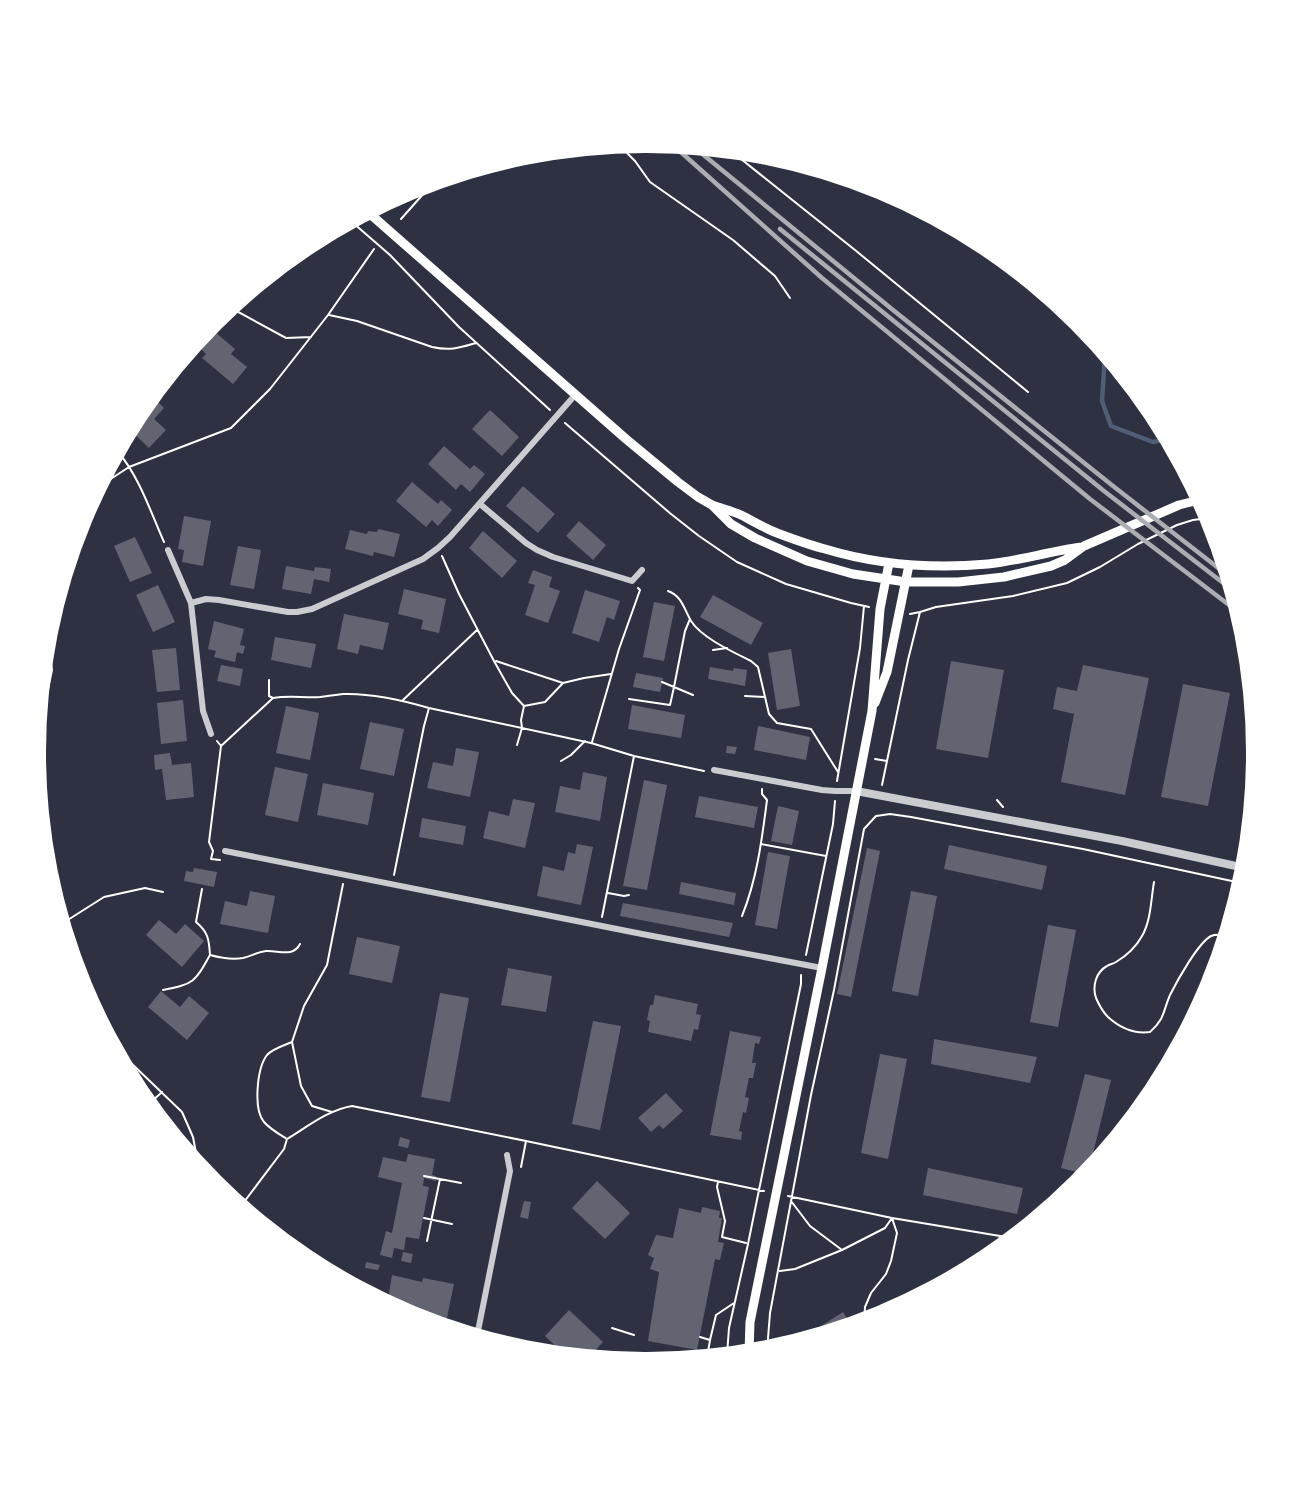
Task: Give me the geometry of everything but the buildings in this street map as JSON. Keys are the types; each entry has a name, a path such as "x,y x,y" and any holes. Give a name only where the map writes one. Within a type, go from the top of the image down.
{"main road":[{"path":"375,218 678,482 712,506 731,525 794,556 853,574 906,582 958,582 1004,577 1051,566 1065,560 1084,546 1190,502"},
{"path":"1179,505 1188,498"},
{"path":"712,506 739,514 776,533 811,545 854,557 909,566 988,564 1084,546"},
{"path":"749,1343 750,1322 872,711 880,609 889,563"},
{"path":"872,711 887,672 909,566"}],"street":[{"path":"191,603 206,599 297,612 312,609 423,559 438,548 480,504 576,394"},
{"path":"480,504 526,543 553,557 632,581 642,570"},
{"path":"168,550 191,603 203,711 211,734"},
{"path":"714,770 835,791 856,791 880,795 1104,837 1235,865"},
{"path":"225,851 822,968"},
{"path":"479,1328 510,1171 507,1155"}],"path":[{"path":"627,154 651,182 734,240 775,276 790,298"},
{"path":"744,162 1028,392"},
{"path":"400,219 419,198"},
{"path":"358,227 390,255 476,343 557,416 699,536 737,562 786,584 864,606 860,648 835,791 836,806 833,824 734,1303 728,1346"},
{"path":"114,477 129,467 231,428 270,389 311,338 374,249"},
{"path":"240,313 286,338 311,338"},
{"path":"328,315 357,321 444,350 454,350 476,343"},
{"path":"123,460 141,490 168,550"},
{"path":"438,548 494,661 512,693 524,706"},
{"path":"591,743 611,674 640,590 632,581"},
{"path":"668,591 682,602 690,618 701,632 758,667 769,714 777,723 811,729 838,773"},
{"path":"880,795 920,612"},
{"path":"629,699 670,705 690,618"},
{"path":"403,700 478,629"},
{"path":"713,650 727,648"},
{"path":"494,661 563,683 611,674"},
{"path":"269,680 269,696 273,698"},
{"path":"663,682 693,695"},
{"path":"524,706 545,702 563,683"},
{"path":"213,851 209,842 221,746 273,698 344,694 403,700 429,708 585,741 634,756 707,772 714,770"},
{"path":"745,696 765,697"},
{"path":"517,745 522,728 524,706"},
{"path":"392,885 429,708"},
{"path":"211,734 221,746"},
{"path":"561,761 572,755 585,741"},
{"path":"600,926 634,756"},
{"path":"742,916 751,893 761,844 767,800 762,794 765,779"},
{"path":"768,1340 770,1313 791,1201 864,829 876,816 890,814 911,817 1083,849 1231,882"},
{"path":"833,824 864,829"},
{"path":"761,844 826,856"},
{"path":"1154,882 1143,935 1134,948 1098,974 1095,982 1094,992 1099,1006 1115,1023 1136,1032 1150,1032 1162,1019 1170,996 1196,951 1206,940 1217,935"},
{"path":"332,1112 312,1106 301,1086 292,1042 304,1006 327,965 343,884"},
{"path":"70,919 104,897 145,888 163,892"},
{"path":"164,990 184,986 193,981 210,955 210,943 206,930 196,922 202,889"},
{"path":"607,892 629,895"},
{"path":"210,955 222,958 242,958 265,951 292,952 298,949 300,944"},
{"path":"287,1139 263,1121 258,1101 260,1072 268,1054 292,1042"},
{"path":"137,1068 182,1112 193,1137 195,1148"},
{"path":"156,1098 162,1092"},
{"path":"246,1199 284,1149 287,1139 332,1112 352,1106 526,1140 720,1183 717,1187 724,1212 722,1237 748,1244"},
{"path":"424,1176 461,1183"},
{"path":"428,1241 440,1179"},
{"path":"791,1201 810,1226 842,1250"},
{"path":"823,1203 892,1218 999,1236"},
{"path":"424,1218 452,1224"},
{"path":"778,1272 795,1269 833,1255 885,1228 892,1218"},
{"path":"865,1311 871,1293 886,1274 891,1261 897,1233 892,1218"},
{"path":"709,1349 716,1314 734,1303"},
{"path":"612,1328 634,1335"},
{"path":"700,1337 710,1341"}],"waterway":[{"path":"1104,367 1102,401 1111,426 1153,442 1157,441"}],"railway":[{"path":"684,155 822,278 1090,499 1226,603"},
{"path":"706,157 893,310 1216,566"},
{"path":"780,229 1104,491 1220,580"}]}
